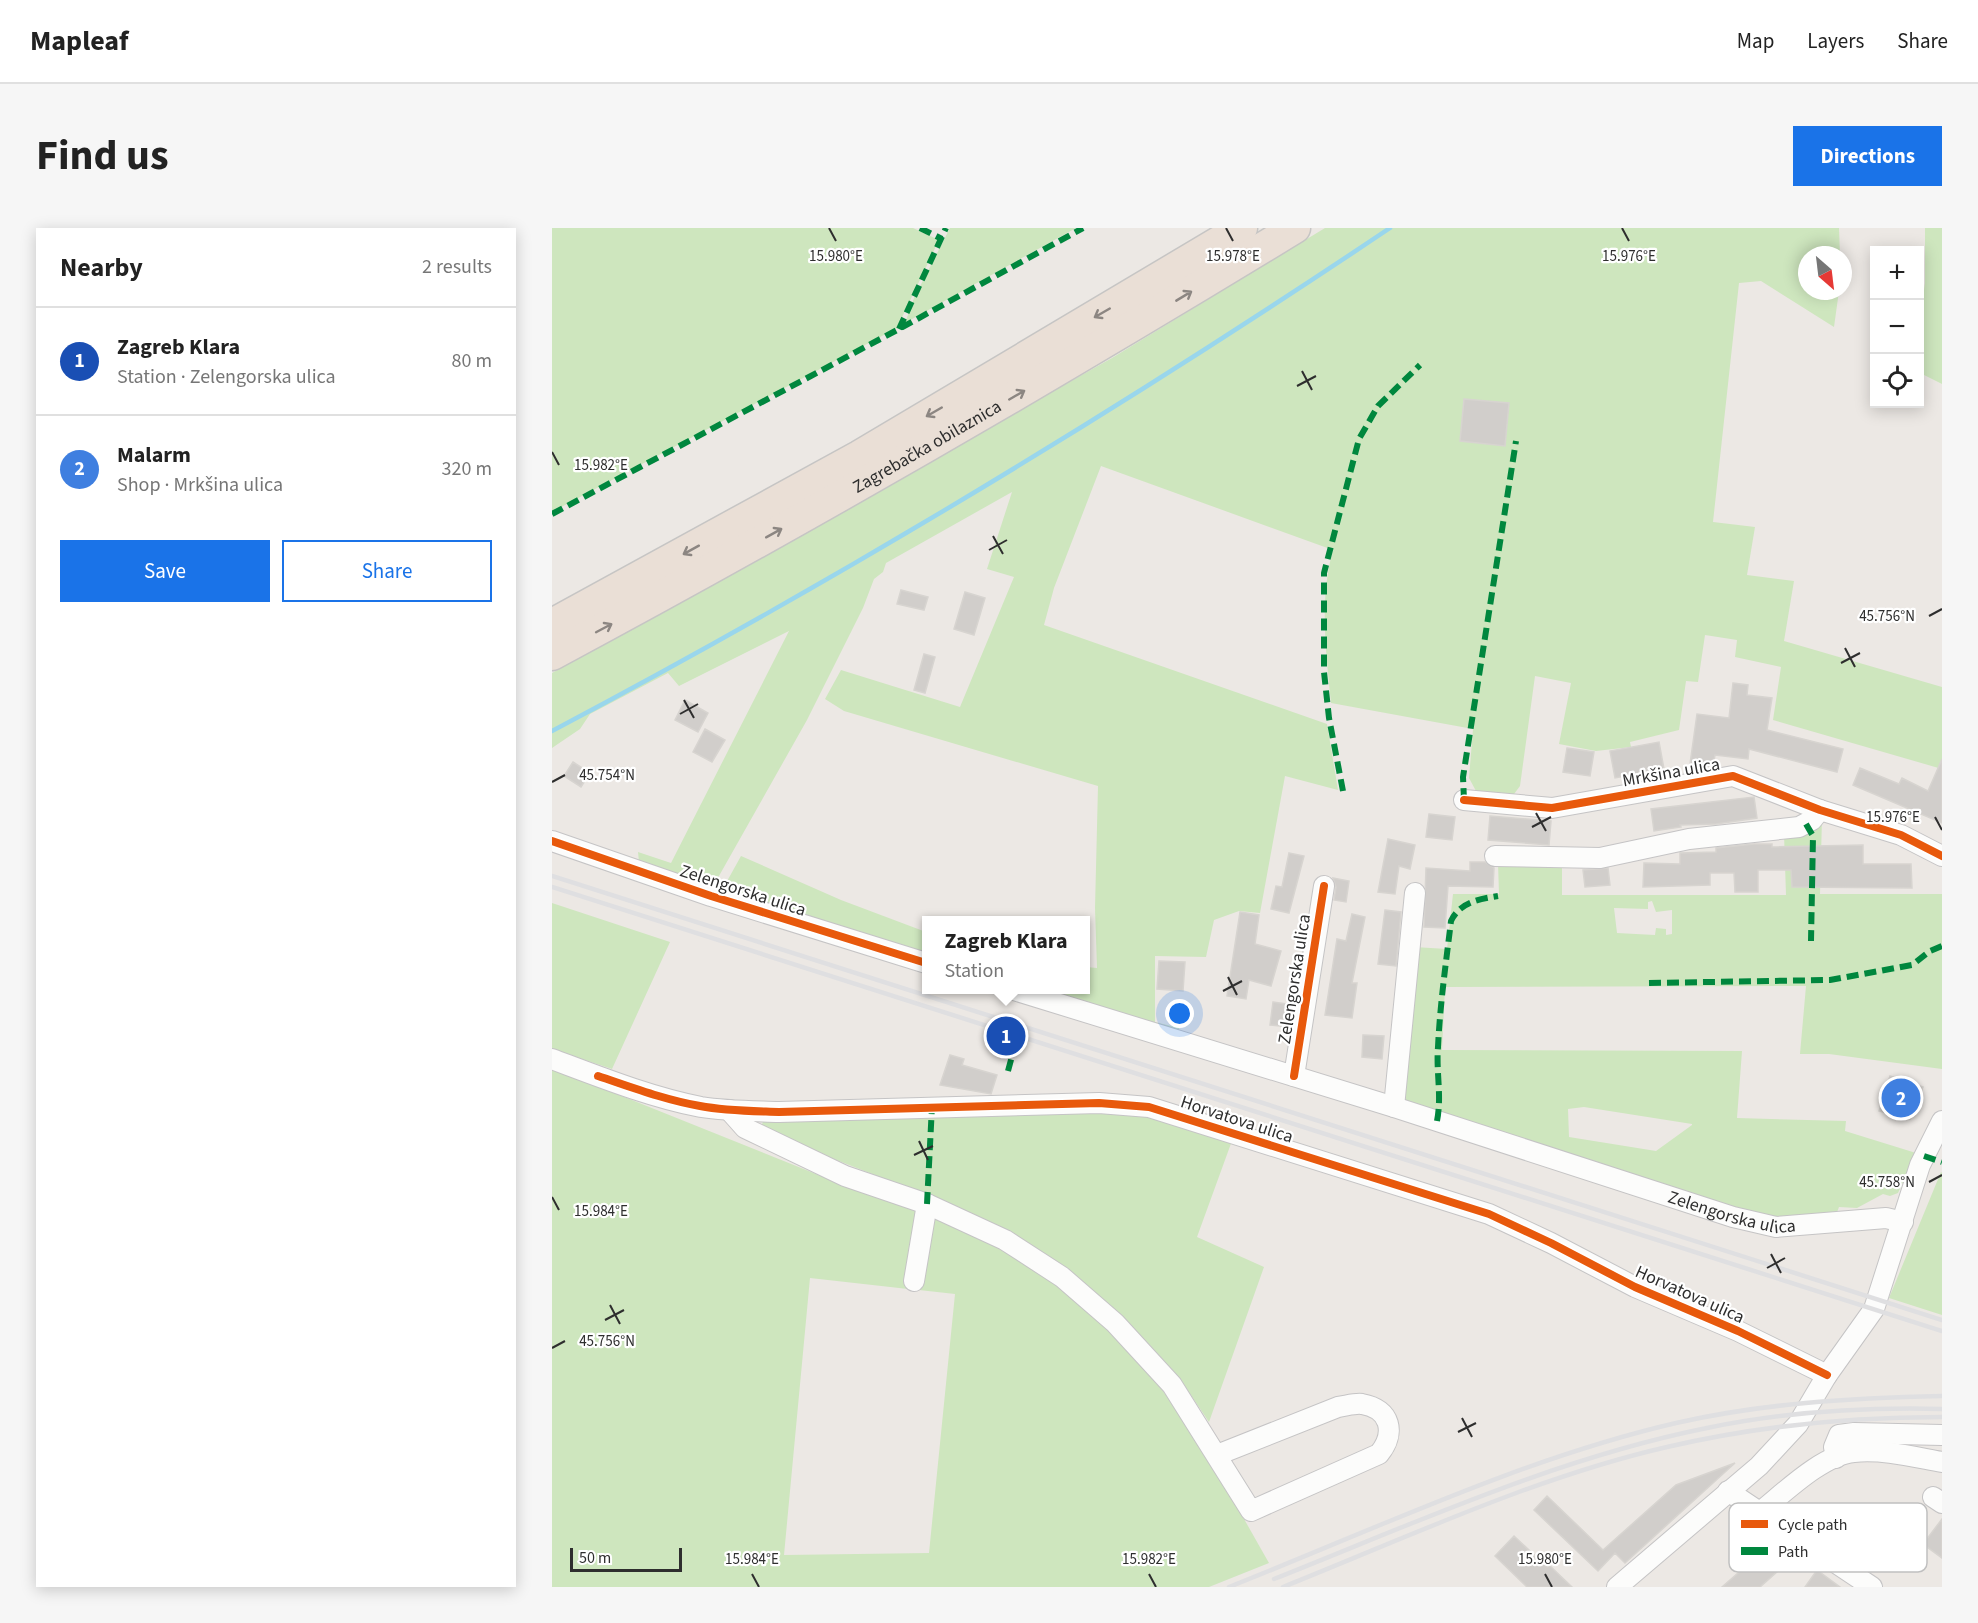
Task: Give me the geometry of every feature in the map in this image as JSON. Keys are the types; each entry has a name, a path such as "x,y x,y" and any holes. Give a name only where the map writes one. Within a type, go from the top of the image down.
{"highway":[{"name":"Zagrebačka obilaznica","path":"552,624 859,456 1242,228"},
{"name":"Zagrebačka obilaznica","path":"552,655 891,467 1144,320 1295,228"}],"street":[{"name":"Mrkšina ulica","path":"1464,800 1552,808 1733,776 1820,810 1901,835 1942,856"},
{"path":"1495,856 1580,858 1625,854 1689,839 1799,827 1812,820 1820,810"},
{"name":"Zelengorska ulica","path":"552,841 711,896 922,961"},
{"name":"Zelengorska ulica","path":"1294,1076 1324,886"},
{"path":"1394,1107 1415,893"},
{"name":"Zelengorska ulica","path":"1027,994 1394,1107 1733,1217 1776,1227 1886,1218 1903,1222"},
{"name":"Horvatova ulica","path":"552,1059 653,1095 729,1110 778,1112 1099,1103 1149,1107 1489,1214 1635,1287 1738,1331 1827,1375"},
{"path":"729,1110 745,1128 845,1176 927,1204 1005,1240 1062,1277 1115,1323 1172,1385 1251,1511 1379,1454 1389,1442 1390,1432 1386,1420 1375,1408 1359,1404 1338,1407 1217,1455"},
{"path":"1617,1587 1759,1466 1798,1424 1827,1375 1874,1309 1920,1165 1942,1121"},
{"path":"914,1281 927,1204"},
{"path":"1836,1458 1834,1447 1839,1435 1854,1433 1942,1435"},
{"path":"1772,1503 1815,1469 1853,1452 1898,1454 1942,1462"},
{"path":"1728,1491 1746,1503"},
{"path":"1850,1572 1872,1587"}],"green space":[{"path":"552,228 913,228 939,240 897,328 552,512"},
{"path":"950,228 1076,228 905,323 914,298"},
{"path":"1325,228 1839,228 1840,246 1798,246 1798,300 1838,300 1834,327 1761,281 1739,283 1713,522 1755,527 1747,575 1794,581 1784,641 1942,687 1942,769 1773,720 1781,667 1735,657 1737,640 1705,635 1698,682 1686,681 1679,730 1630,742 1631,747 1596,751 1559,744 1571,683 1535,676 1520,786 1514,794 1496,798 1476,791 1469,778 1473,729 1331,703 1325,607 1333,550 1101,466 1054,588 1044,625 1327,724 1338,790 1285,776 1260,913 1239,911 1214,920 1206,957 1155,956 1155,1022 1179,1028 1179,1033 1044,994 1090,994 1090,967 1097,968 1095,908 1098,786 844,711 825,699 841,670 960,707 1014,577 987,569 1012,492 886,563 883,572 874,579 863,608 807,720 715,883 709,887 639,862 638,852 671,863 789,631 679,686 668,673 590,714 580,729 552,748 552,673 1112,358"},
{"path":"1925,228 1942,228 1942,384 1924,375"},
{"path":"1822,818 1820,894 1942,894 1942,1069 1829,1054 1800,1054 1806,986 1445,987 1442,1050 1742,1051 1737,1118 1846,1121 1845,1131 1916,1153 1898,1193 1890,1196 1883,1194 1857,1208 1839,1207 1836,1215 1775,1222 1407,1107 1400,1089 1414,947 1447,949 1453,894 1499,894 1498,863 1562,865 1562,895 1786,895 1784,834","holes":["1652,901 1656,912 1672,910 1672,934 1666,935 1666,929 1656,928 1655,935 1617,933 1614,908 1648,909 1648,902","1584,1107 1692,1124 1692,1125 1656,1151 1569,1137 1568,1109"]},
{"path":"741,856 841,900 922,930 922,956 731,894 726,883"},
{"path":"552,903 670,942 612,1069 552,1049"},
{"path":"552,1068 831,1180 917,1211 908,1289 810,1278 784,1555 929,1553 955,1294 919,1290 924,1237 933,1217 943,1218 984,1239 1037,1271 1081,1307 1128,1351 1183,1419 1269,1563 1209,1587 552,1587"},
{"path":"1141,1111 1233,1138 1197,1237 1264,1267 1209,1422 1178,1376 1147,1342 1087,1286 956,1207 760,1130 765,1116"},
{"path":"1942,1173 1942,1315 1889,1298"}],"building":[{"path":"1464,399 1509,403 1505,446 1460,441"},
{"path":"901,590 928,597 924,610 897,604"},
{"path":"965,592 985,598 974,635 954,629"},
{"path":"924,654 935,657 925,693 914,690"},
{"path":"1733,683 1748,685 1747,695 1772,698 1767,730 1843,749 1837,772 1749,749 1748,759 1715,755 1713,767 1690,764 1697,714 1729,718"},
{"path":"685,700 708,713 698,732 675,720"},
{"path":"705,729 725,740 712,762 693,752"},
{"path":"1659,742 1664,769 1615,778 1610,751"},
{"path":"1567,748 1594,752 1590,776 1563,772"},
{"path":"1942,759 1942,823 1853,785 1860,768 1899,784 1902,778 1928,791"},
{"path":"573,762 590,773 581,787 564,776"},
{"path":"1754,797 1757,818 1716,824 1680,825 1681,827 1654,831 1651,809"},
{"path":"1429,814 1455,817 1452,840 1426,837"},
{"path":"1490,816 1551,821 1549,845 1488,840"},
{"path":"1388,839 1415,845 1410,869 1399,866 1395,894 1378,892"},
{"path":"1772,844 1772,847 1863,845 1863,864 1911,864 1912,888 1792,887 1791,870 1758,870 1758,892 1735,892 1734,873 1710,873 1710,885 1643,887 1644,863 1680,864 1680,853 1716,852 1716,848"},
{"path":"1289,853 1304,856 1289,913 1271,909 1276,886 1282,887"},
{"path":"1470,862 1485,862 1494,868 1493,887 1448,886 1445,928 1424,927 1426,868 1470,871"},
{"path":"1608,868 1610,885 1585,887 1583,870"},
{"path":"1333,878 1349,881 1346,902 1334,900 1336,887"},
{"path":"1385,910 1401,912 1396,966 1378,964"},
{"path":"1240,912 1259,915 1255,944 1281,951 1271,986 1249,980 1246,999 1227,996"},
{"path":"1352,914 1365,917 1352,983 1357,983 1352,1018 1325,1015 1337,939 1346,941"},
{"path":"1159,961 1185,962 1183,991 1157,989"},
{"path":"1273,1002 1293,1005 1290,1027 1270,1025"},
{"path":"1363,1035 1384,1036 1382,1059 1362,1057"},
{"path":"950,1055 964,1059 962,1065 997,1075 991,1094 940,1085"},
{"path":"1890,1076 1923,1087 1910,1119 1879,1111"},
{"path":"1735,1463 1625,1563 1615,1553 1598,1571 1534,1510 1547,1496 1603,1550 1676,1485"},
{"path":"1942,1519 1942,1558 1927,1547 1927,1539"},
{"path":"1514,1536 1572,1587 1527,1587 1495,1556"},
{"path":"1739,1572 1777,1572 1760,1587 1722,1587"},
{"path":"1816,1572 1820,1572 1840,1587 1805,1587"}],"waterway":[{"path":"552,731 766,614 978,490 1186,362 1390,228"}],"railway":[{"path":"552,876 1942,1320"},
{"path":"552,887 1942,1331"},
{"path":"1229,1587 1505,1475 1618,1438 1709,1416 1775,1406 1841,1400 1942,1396"},
{"path":"1274,1579 1541,1474 1651,1441 1707,1428 1794,1414 1853,1410 1942,1409"},
{"path":"1283,1587 1521,1491 1569,1474 1667,1447 1735,1433 1803,1424 1942,1417"}],"marked path":[{"path":"920,228 942,239"},
{"path":"899,329 946,228"},
{"path":"552,514 1083,228"},
{"path":"1343,791 1329,718 1324,672 1324,573 1359,439 1378,406 1420,365"},
{"path":"1464,800 1463,777 1516,441"},
{"path":"1806,824 1813,836 1811,941"},
{"path":"1437,1121 1439,1031 1451,921 1465,906 1478,900 1498,896"},
{"path":"1649,983 1830,980 1912,965 1930,951 1942,946"},
{"path":"1008,1071 1016,1041"},
{"path":"927,1204 932,1106"},
{"path":"1924,1156 1942,1162"}],"cycle path":[{"path":"1464,800 1552,808 1733,776 1820,810 1901,835 1942,856"},
{"path":"552,841 711,896 922,962"},
{"path":"1294,1076 1324,886"},
{"path":"598,1076 674,1100 710,1108 739,1110 779,1112 1099,1103 1149,1107 1489,1214 1635,1287 1738,1331 1827,1375"}],"place":[{"name":"Zagreb Klara","path":"1006,1036"},
{"name":"Malarm","path":"1901,1098"}]}
